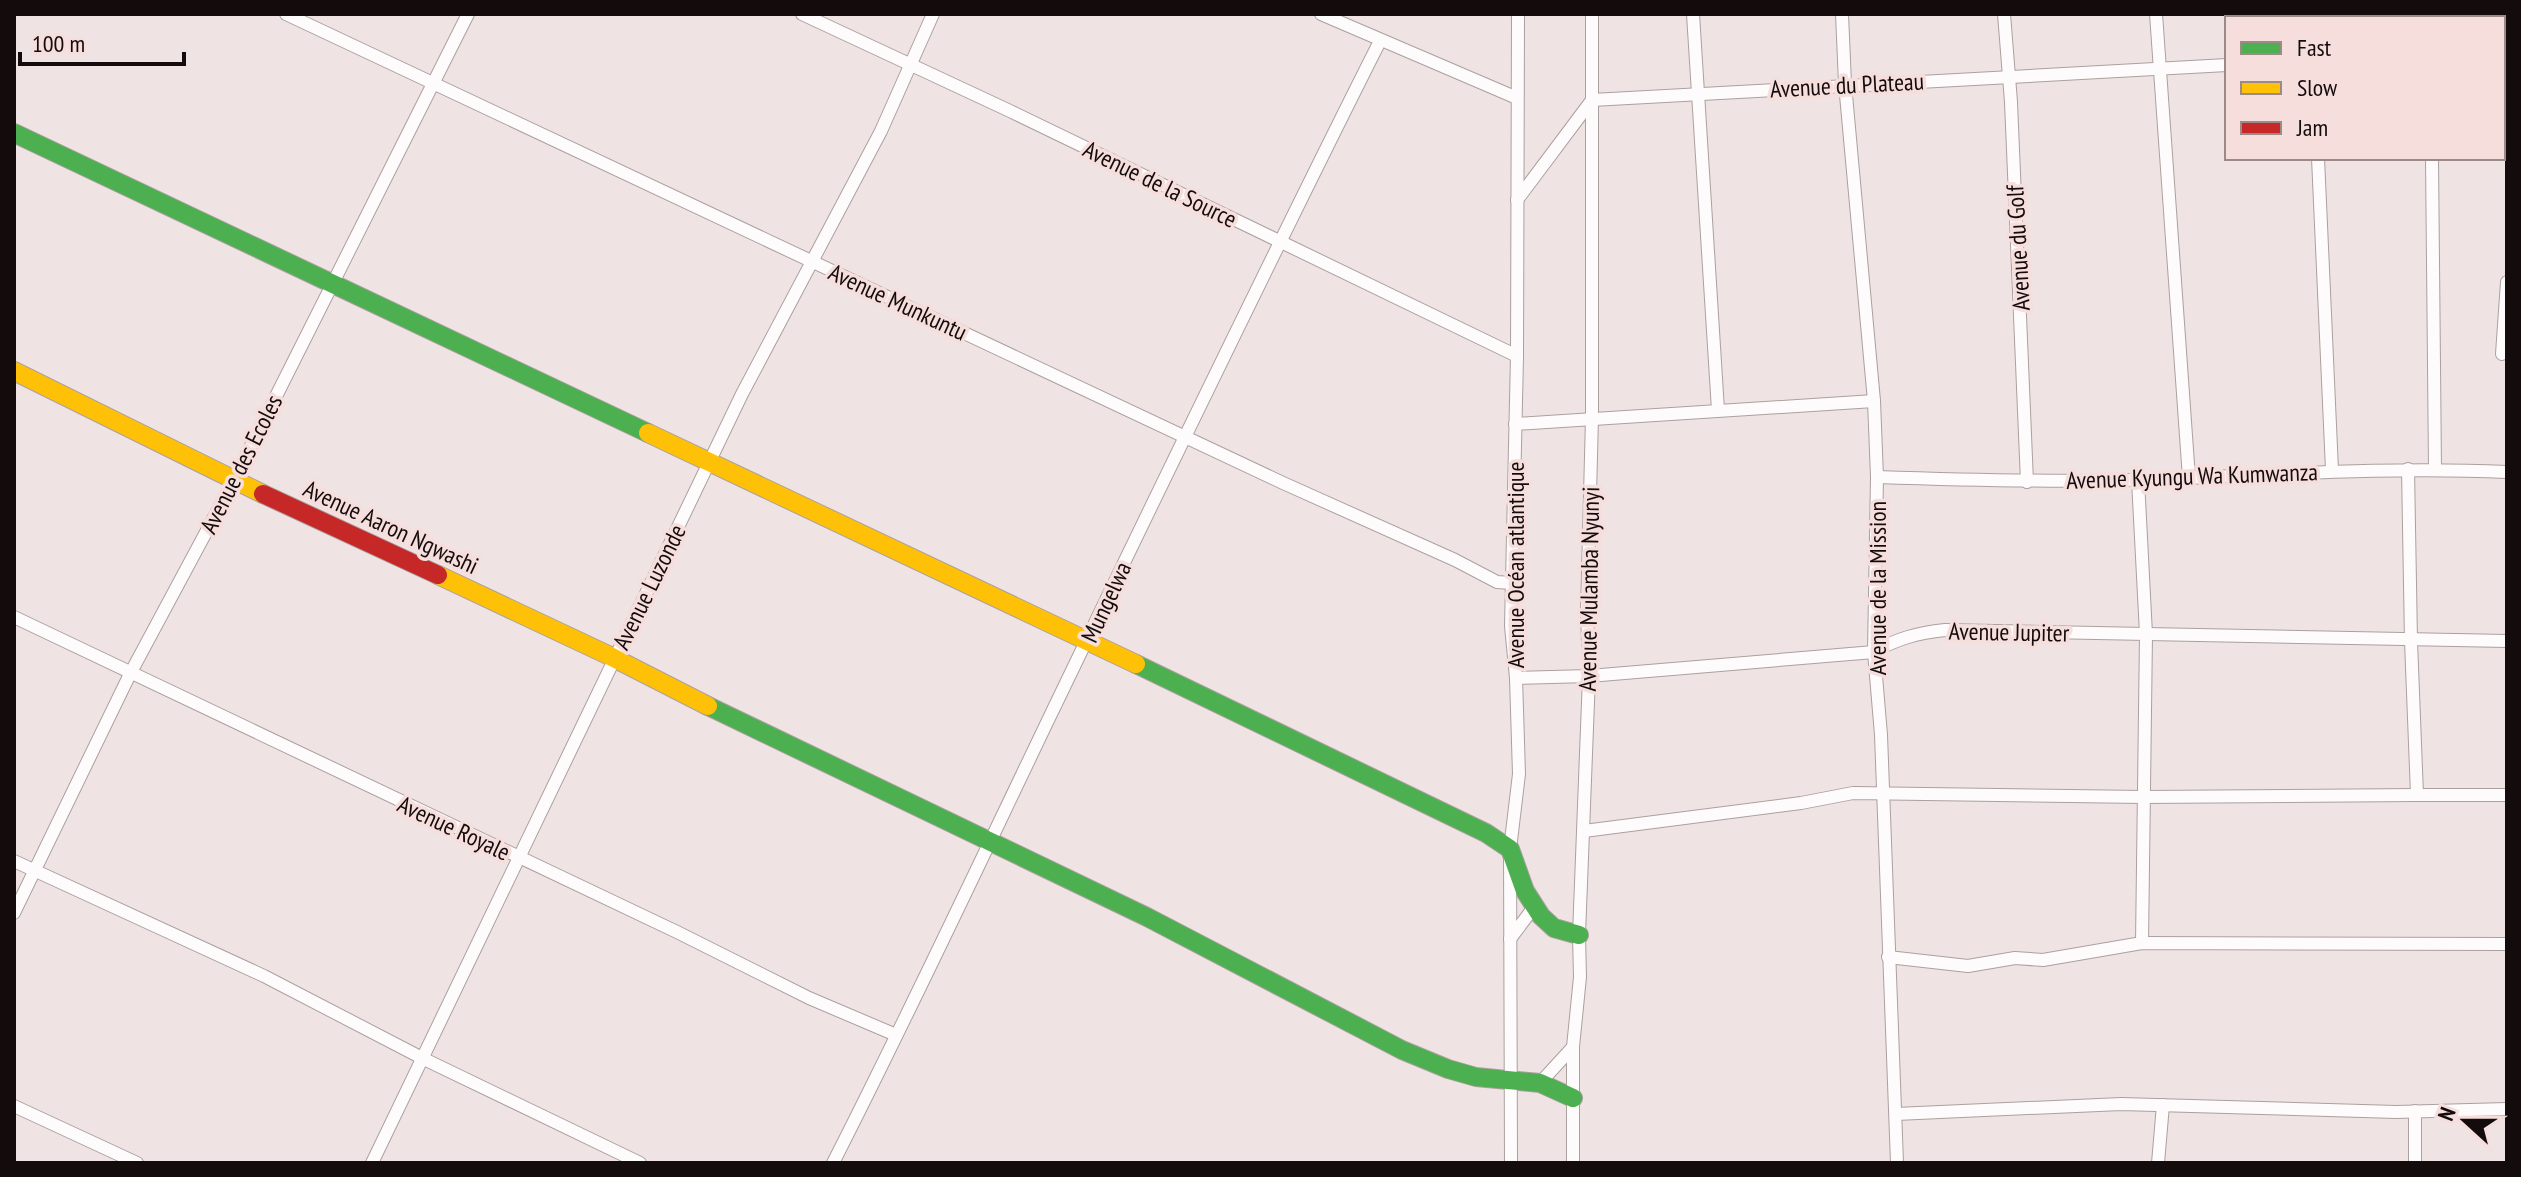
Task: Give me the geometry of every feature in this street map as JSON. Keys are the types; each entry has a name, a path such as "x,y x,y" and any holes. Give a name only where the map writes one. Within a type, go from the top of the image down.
{"street":[{"name":"Avenue Munkuntu","path":"286,14 1497,582 1512,583"},
{"name":"Avenue des Ecoles","path":"14,913 130,674 234,480 468,14"},
{"name":"Avenue de la Source","path":"802,14 1024,117 1517,356"},
{"name":"Avenue Luzonde","path":"372,1163 710,462 881,131 933,14"},
{"path":"1321,14 1517,98"},
{"name":"Avenue Océan atlantique","path":"1511,1163 1510,849 1519,774 1511,626 1517,356 1518,14"},
{"name":"Avenue Mulamba Nyunyi","path":"1573,1163 1573,1047 1580,977 1583,780 1589,676 1592,14"},
{"path":"1693,14 1718,410"},
{"name":"Avenue de la Mission","path":"1842,14 1845,84 1874,401 1877,477 1874,652 1897,1163"},
{"name":"Avenue du Golf","path":"2004,14 2027,482"},
{"path":"2156,14 2189,478"},
{"name":"Mungelwa","path":"833,1163 890,1054 896,1035 1279,242 1380,41"},
{"name":"Avenue du Plateau","path":"1592,100 2225,65"},
{"path":"1516,200 1592,100"},
{"path":"14,133 333,281 1473,826 1510,849 1525,891 1534,907 1554,928 1579,935"},
{"path":"2318,160 2332,470"},
{"path":"2432,160 2435,469"},
{"path":"2502,354 2507,282"},
{"name":"Avenue Aaron Ngwashi","path":"14,371 234,480 992,841 1147,917 1402,1050 1476,1077 1540,1083"},
{"path":"1515,424 1874,401"},
{"path":"2408,469 2417,795"},
{"name":"Avenue Kyungu Wa Kumwanza","path":"1877,477 2027,482 2332,470 2507,472"},
{"path":"2138,480 2146,634 2142,943"},
{"name":"Avenue Royale","path":"14,617 809,998 896,1035"},
{"name":"Avenue Jupiter","path":"1516,678 1589,676 1874,652 1896,639 1945,630 2507,641"},
{"path":"1584,831 1801,803 1853,793 2143,797 2507,795"},
{"path":"14,861 264,976 422,1058 640,1163"},
{"path":"1510,939 1534,907"},
{"path":"1888,957 1968,966 2015,958 2043,960 2142,943 2507,944"},
{"path":"1573,1047 1540,1083 1573,1098"},
{"path":"1896,1114 2121,1104 2415,1111 2507,1109"},
{"path":"2158,1163 2163,1105"},
{"path":"14,1106 137,1163"},
{"path":"2415,1111 2415,1163"}],"traffic: fast":[{"path":"14,133 648,433"},
{"path":"1136,664 1486,833 1510,849 1525,891 1541,916 1554,928 1579,935"},
{"path":"708,706 1147,917 1402,1050 1476,1077 1540,1083 1573,1098"}],"traffic: slow":[{"path":"14,371 263,494"},
{"path":"648,433 1136,664"},
{"path":"438,575 708,706"}],"traffic: jam":[{"path":"263,494 438,575"}]}
